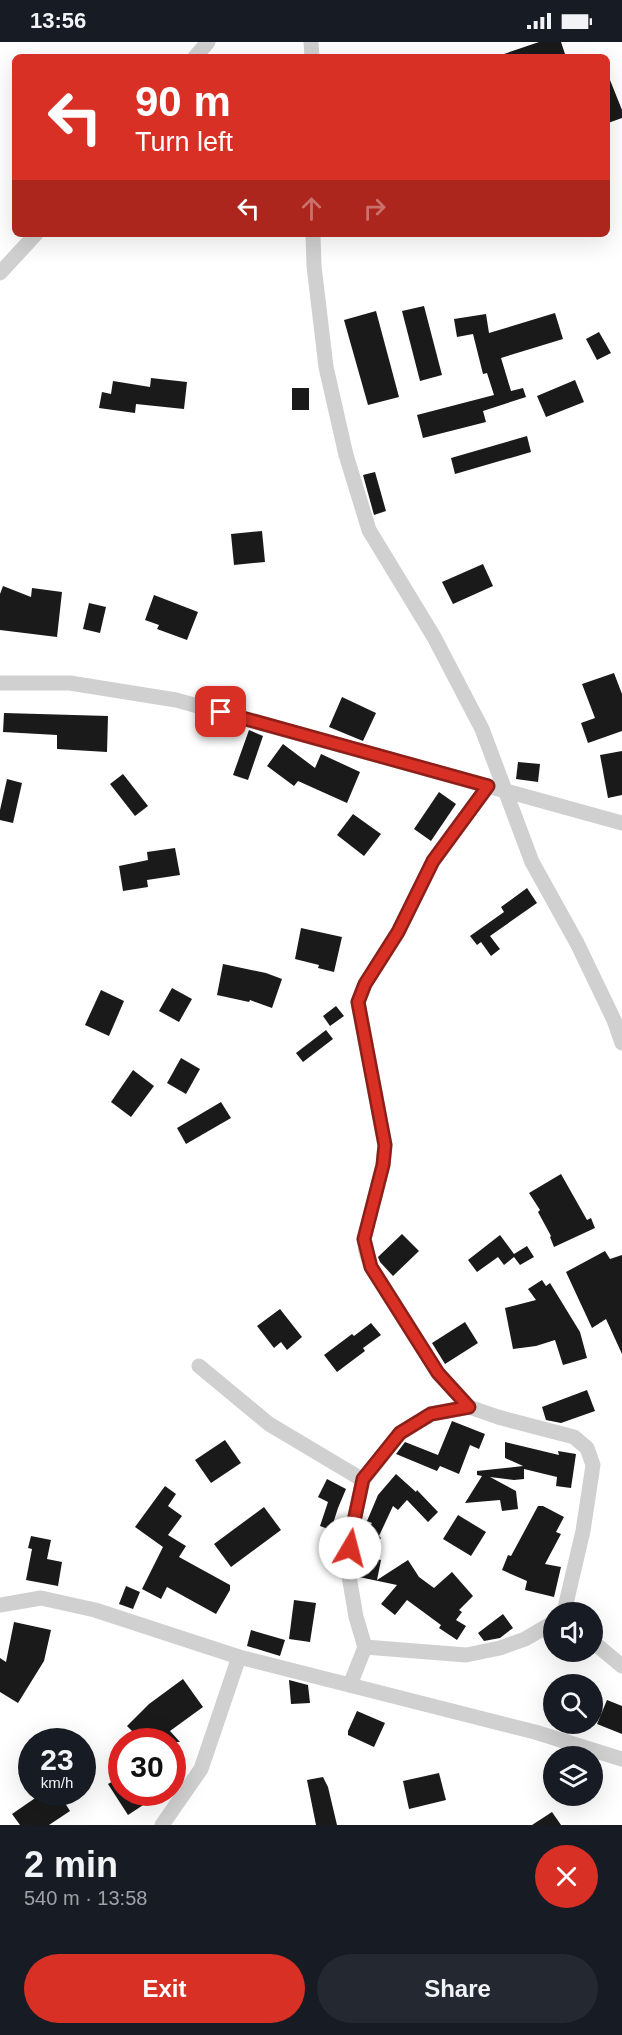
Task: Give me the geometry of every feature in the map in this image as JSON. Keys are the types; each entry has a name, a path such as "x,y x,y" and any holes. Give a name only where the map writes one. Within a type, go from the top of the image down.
{"street":[{"path":"198,54 208,42"},
{"path":"0,273 33,237"},
{"path":"313,237 314,266 326,367 346,455 369,530 434,637 461,688 493,753 532,862 577,943 614,1020 622,1043"},
{"path":"0,683 70,683 176,700 622,823"},
{"path":"488,786 433,861 398,932 365,984 358,1002 385,1145 383,1165 364,1239 371,1267 438,1373 469,1407 574,1437 587,1448 593,1465 584,1531 566,1602"},
{"path":"199,1366 268,1424 363,1479"},
{"path":"350,1685 365,1647 356,1617 348,1570 353,1526 363,1479 400,1433 431,1414 469,1407"},
{"path":"0,1605 41,1598 95,1610 239,1657 535,1732 622,1759"},
{"path":"365,1647 466,1655 500,1648 525,1639 543,1628"},
{"path":"603,1650 622,1665"},
{"path":"162,1825 201,1769 239,1657"}],"building":[{"path":"539,42 561,42 565,54 504,54"},
{"path":"610,80 622,110 622,118 610,122"},
{"path":"424,306 442,375 420,381 402,311"},
{"path":"376,311 399,397 368,405 344,320"},
{"path":"555,313 563,339 501,358 511,391 523,388 526,397 483,411 486,422 423,438 417,415 494,395 487,373 483,374 473,334 457,337 454,319 486,314 489,333"},
{"path":"599,332 611,353 597,360 586,339"},
{"path":"151,378 187,382 184,409 136,404 135,413 99,408 102,392 111,394 113,381 150,387"},
{"path":"575,380 584,402 546,417 537,396"},
{"path":"292,388 309,388 309,410 292,410"},
{"path":"527,436 531,452 455,474 451,458"},
{"path":"375,472 386,511 374,515 363,475"},
{"path":"262,531 265,562 234,565 231,534"},
{"path":"483,564 493,586 453,604 442,582"},
{"path":"3,586 31,597 32,588 62,592 57,637 0,630 0,594"},
{"path":"154,595 198,612 187,640 157,629 159,625 145,620"},
{"path":"89,603 106,607 100,633 83,629"},
{"path":"614,673 622,694 622,731 588,743 581,723 595,718 582,684"},
{"path":"342,697 376,713 363,741 329,727"},
{"path":"4,713 108,716 107,752 57,749 57,735 3,732"},
{"path":"249,730 263,736 248,780 233,775"},
{"path":"283,744 315,768 321,754 360,772 347,803 298,781 294,786 267,766"},
{"path":"622,751 622,795 608,798 600,755"},
{"path":"518,762 540,764 538,782 516,779"},
{"path":"123,774 148,806 135,816 110,784"},
{"path":"7,779 22,783 13,823 0,820"},
{"path":"439,792 456,804 431,841 414,829"},
{"path":"353,814 381,834 364,856 337,835"},
{"path":"175,848 180,875 147,880 148,887 123,891 119,866 148,860 147,852"},
{"path":"527,888 537,903 490,936 500,949 491,956 481,942 477,945 470,936 504,912 501,907"},
{"path":"301,928 342,937 334,972 318,968 319,965 295,959"},
{"path":"223,964 266,973 282,979 272,1008 250,1000 249,1002 217,995"},
{"path":"172,988 192,999 179,1022 159,1011"},
{"path":"101,990 124,1001 109,1036 85,1025"},
{"path":"336,1006 344,1016 330,1026 323,1016"},
{"path":"326,1030 333,1039 303,1062 296,1053"},
{"path":"181,1058 200,1069 186,1094 167,1083"},
{"path":"133,1070 154,1086 131,1117 111,1102"},
{"path":"221,1102 231,1118 186,1144 177,1128"},
{"path":"561,1174 587,1220 591,1218 595,1228 554,1247 551,1236 538,1212 540,1210 529,1193"},
{"path":"402,1234 419,1251 393,1276 378,1257"},
{"path":"500,1235 514,1254 527,1246 534,1257 520,1265 514,1257 504,1265 498,1257 477,1272 468,1260"},
{"path":"605,1251 610,1259 622,1255 622,1354 606,1319 592,1328 566,1272"},
{"path":"542,1280 546,1286 550,1283 580,1332 587,1358 563,1365 555,1340 536,1346 513,1349 505,1308 536,1300 528,1289"},
{"path":"280,1309 302,1337 287,1350 281,1342 274,1348 257,1326"},
{"path":"465,1322 478,1343 445,1364 432,1343"},
{"path":"371,1323 381,1335 363,1348 365,1351 337,1372 324,1355"},
{"path":"587,1390 595,1411 561,1423 546,1420 542,1407"},
{"path":"452,1421 485,1434 479,1449 470,1445 459,1474 440,1466 437,1471 396,1454 405,1442 438,1455"},
{"path":"225,1440 241,1463 211,1483 195,1460"},
{"path":"505,1442 559,1455 558,1451 576,1454 571,1488 556,1486 557,1477 524,1469 524,1479 490,1477 516,1491 518,1509 502,1511 500,1500 465,1503 482,1476 477,1475 477,1471 523,1466 505,1458"},
{"path":"396,1474 416,1492 417,1490 438,1512 428,1522 407,1500 398,1510 393,1506 379,1536 381,1538 368,1557 381,1560 377,1580 408,1560 419,1577 434,1588 452,1572 473,1596 459,1610 462,1612 456,1620 466,1626 457,1640 439,1628 441,1625 407,1600 395,1615 381,1604 397,1585 359,1577 361,1538 372,1523 367,1521 378,1495"},
{"path":"327,1479 346,1489 331,1530 320,1526 328,1502 318,1497"},
{"path":"165,1486 176,1494 168,1506 182,1516 168,1535 186,1546 179,1557 230,1585 230,1590 216,1614 167,1587 161,1599 142,1589 163,1547 135,1527"},
{"path":"538,1506 543,1506 564,1517 556,1532 561,1534 545,1564 561,1567 554,1597 525,1590 527,1581 502,1570 508,1555 511,1556"},
{"path":"264,1507 281,1530 231,1567 214,1544"},
{"path":"458,1515 486,1532 471,1556 443,1539"},
{"path":"31,1536 51,1540 47,1559 62,1562 58,1586 26,1580 32,1549 28,1548"},
{"path":"126,1586 140,1592 133,1609 119,1604"},
{"path":"294,1600 316,1603 310,1642 289,1639"},
{"path":"503,1614 513,1628 500,1638 484,1641 478,1633"},
{"path":"14,1622 51,1630 44,1661 18,1703 0,1692 0,1658 6,1662"},
{"path":"251,1630 285,1640 280,1656 247,1646"},
{"path":"183,1679 203,1707 174,1728 129,1728 127,1726 149,1704"},
{"path":"289,1680 308,1685 310,1703 291,1704"},
{"path":"607,1700 622,1706 622,1734 603,1726 603,1710"},
{"path":"357,1711 385,1723 374,1747 348,1735"},
{"path":"439,1773 446,1800 409,1809 403,1781"},
{"path":"323,1777 328,1787 337,1825 316,1825 307,1780"},
{"path":"24,1806 67,1806 70,1811 49,1825 20,1825 12,1814"},
{"path":"122,1806 142,1806 128,1815"},
{"path":"552,1812 561,1825 532,1825"}],"route":[{"path":"221,712 488,786 433,861 398,932 365,984 358,1002 385,1145 383,1165 364,1239 366,1252 371,1267 438,1373 469,1407 431,1414 400,1433 363,1479 350,1548"}]}
